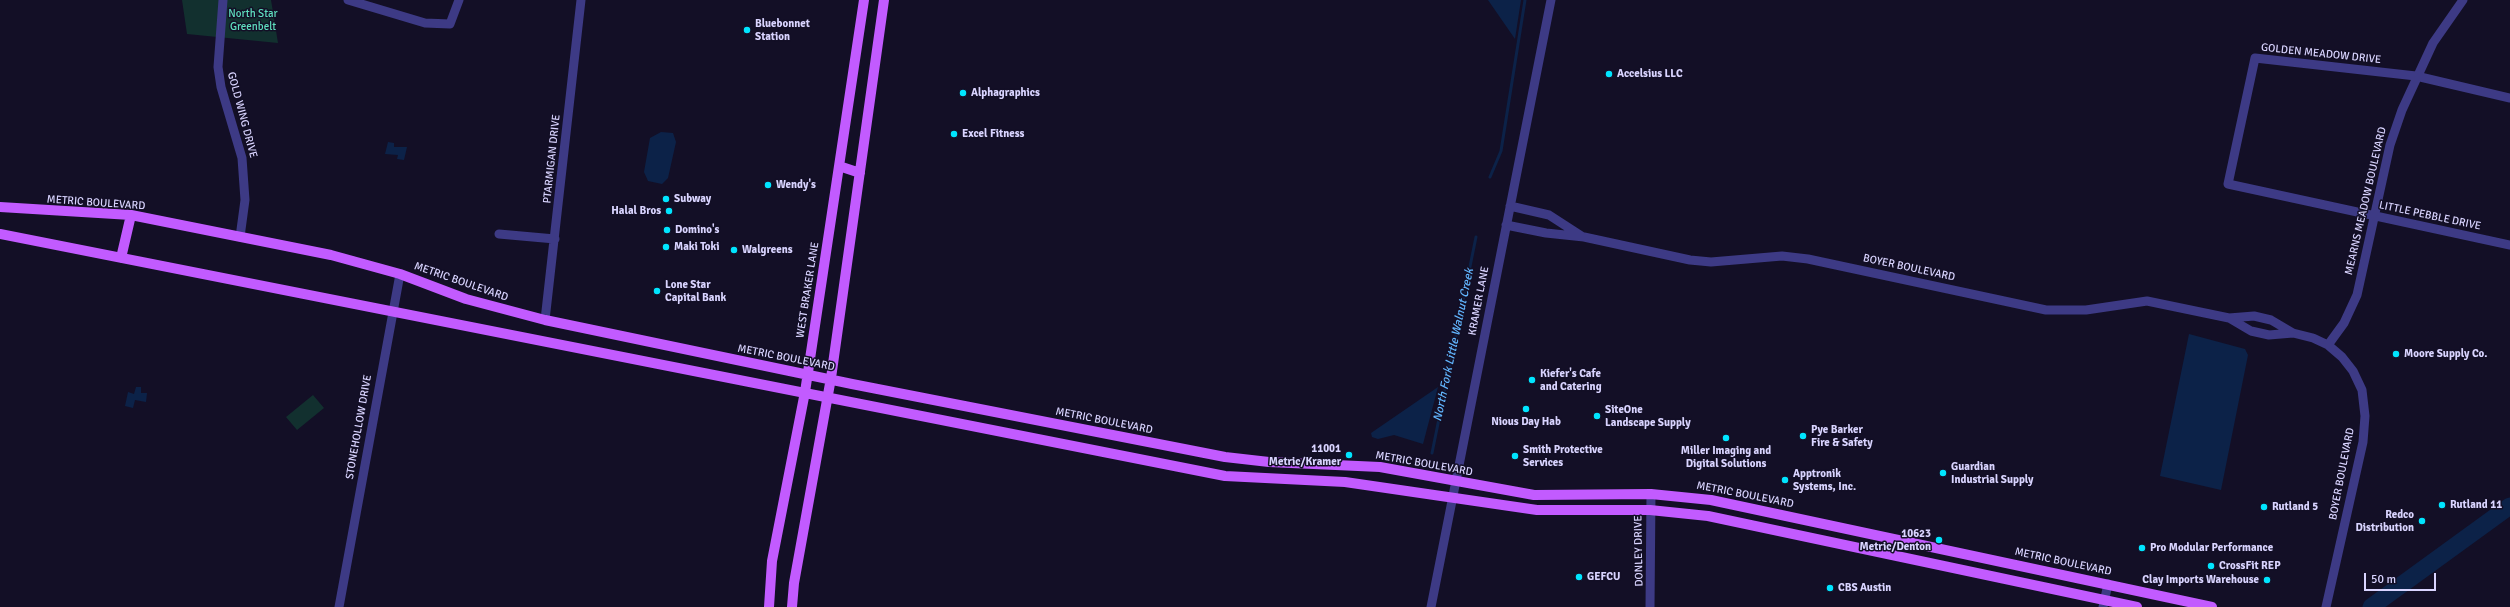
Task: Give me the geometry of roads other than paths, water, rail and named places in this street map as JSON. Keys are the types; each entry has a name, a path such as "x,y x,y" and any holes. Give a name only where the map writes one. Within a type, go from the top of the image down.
{"main road":[{"name":"WEST BRAKER LANE","path":"769,607 772,561 806,392 864,0"},
{"path":"792,607 794,583 831,378 884,0"},
{"path":"839,166 860,173"},
{"name":"METRIC BOULEVARD","path":"0,208 131,215 331,255 400,274 466,299 545,320 1225,457 1269,462 1380,467 1534,495 1651,494 1743,505 2212,607"},
{"path":"121,258 131,215"},
{"path":"0,234 827,396 1225,476 1345,482 1537,510 1650,510 1708,516 1740,521 2104,604 2137,607"},
{"path":"1129,456 1133,439"}],"street":[{"name":"GOLD WING DRIVE","path":"223,0 218,67 221,87 242,158 245,200 240,237"},
{"path":"348,0 425,23 450,24 458,0"},
{"name":"PTARMIGAN DRIVE","path":"545,320 581,0"},
{"name":"KRAMER LANE","path":"1431,607 1551,0"},
{"name":"MEARNS MEADOW BOULEVARD","path":"2328,345 2344,323 2357,295 2390,145 2416,76 2433,43 2463,0"},
{"name":"GOLDEN MEADOW DRIVE","path":"2228,184 2255,58 2416,76 2510,98"},
{"name":"LITTLE PEBBLE DRIVE","path":"2228,184 2374,217 2510,245"},
{"name":"BOYER BOULEVARD","path":"1510,206 1549,215 1584,237"},
{"name":"BOYER BOULEVARD","path":"1506,225 1546,233 1584,237 1690,260 1711,262 1782,256 1808,259 2046,310 2086,310 2147,302 2229,318 2254,316 2271,320 2293,333 2314,338 2328,345 2342,357 2353,371 2362,390 2365,416 2363,442 2326,607"},
{"path":"499,234 555,238"},
{"name":"STONEHOLLOW DRIVE","path":"339,607 341,585 400,274"},
{"name":"BOYER BOULEVARD","path":"2229,318 2251,331 2268,335 2293,333"},
{"name":"DONLEY DRIVE","path":"1650,607 1652,580 1651,494"},
{"path":"2104,604 2108,584"},
{"name":"STONEHOLLOW DRIVE","path":"341,585 346,607"}],"water":[{"path":"1488,0 1521,0 1515,39"},
{"path":"661,132 673,133 676,142 668,178 662,184 648,181 644,172 650,138"},
{"path":"388,142 394,143 394,147 407,147 404,160 397,159 398,155 385,154"},
{"path":"2189,334 2245,349 2248,355 2221,490 2160,476"},
{"path":"136,387 141,387 141,393 147,393 146,402 135,400 133,408 125,406 128,392 134,394"},
{"path":"1438,387 1423,444 1394,435 1378,439 1372,437 1371,433"}],"waterway":[{"name":"North Fork Little Walnut Creek","path":"1490,177 1501,151 1525,0"},
{"name":"North Fork Little Walnut Creek","path":"1432,453 1476,237"},
{"path":"2371,607 2510,506"}],"place":[{"name":"Bluebonnet Station","path":"747,30"},
{"name":"Accelsius LLC","path":"1609,74"},
{"name":"Alphagraphics","path":"963,93"},
{"name":"Excel Fitness","path":"954,134"},
{"name":"Wendy's","path":"768,185"},
{"name":"Subway","path":"666,199"},
{"name":"Halal Bros","path":"669,211"},
{"name":"Domino's","path":"667,230"},
{"name":"Maki Toki","path":"666,247"},
{"name":"Walgreens","path":"734,250"},
{"name":"Lone Star Capital Bank","path":"657,291"},
{"name":"Moore Supply Co.","path":"2396,354"},
{"name":"Kiefer's Cafe and Catering","path":"1532,380"},
{"name":"Nious Day Hab","path":"1526,409"},
{"name":"SiteOne Landscape Supply","path":"1597,416"},
{"name":"Pye Barker Fire & Safety","path":"1803,436"},
{"name":"Miller Imaging and Digital Solutions","path":"1726,438"},
{"name":"11001 Metric/Kramer","path":"1349,455"},
{"name":"Smith Protective Services","path":"1515,456"},
{"name":"Guardian Industrial Supply","path":"1943,473"},
{"name":"Apptronik Systems, Inc.","path":"1785,480"},
{"name":"Rutland 11","path":"2442,505"},
{"name":"Rutland 5","path":"2264,507"},
{"name":"Redco Distribution","path":"2422,521"},
{"name":"10623 Metric/Denton","path":"1939,540"},
{"name":"Pro Modular Performance","path":"2142,548"},
{"name":"CrossFit REP","path":"2211,566"},
{"name":"GEFCU","path":"1579,577"},
{"name":"Clay Imports Warehouse","path":"2267,580"},
{"name":"CBS Austin","path":"1830,588"}],"park label":[{"name":"North Star Greenbelt","path":"253,20"}]}
